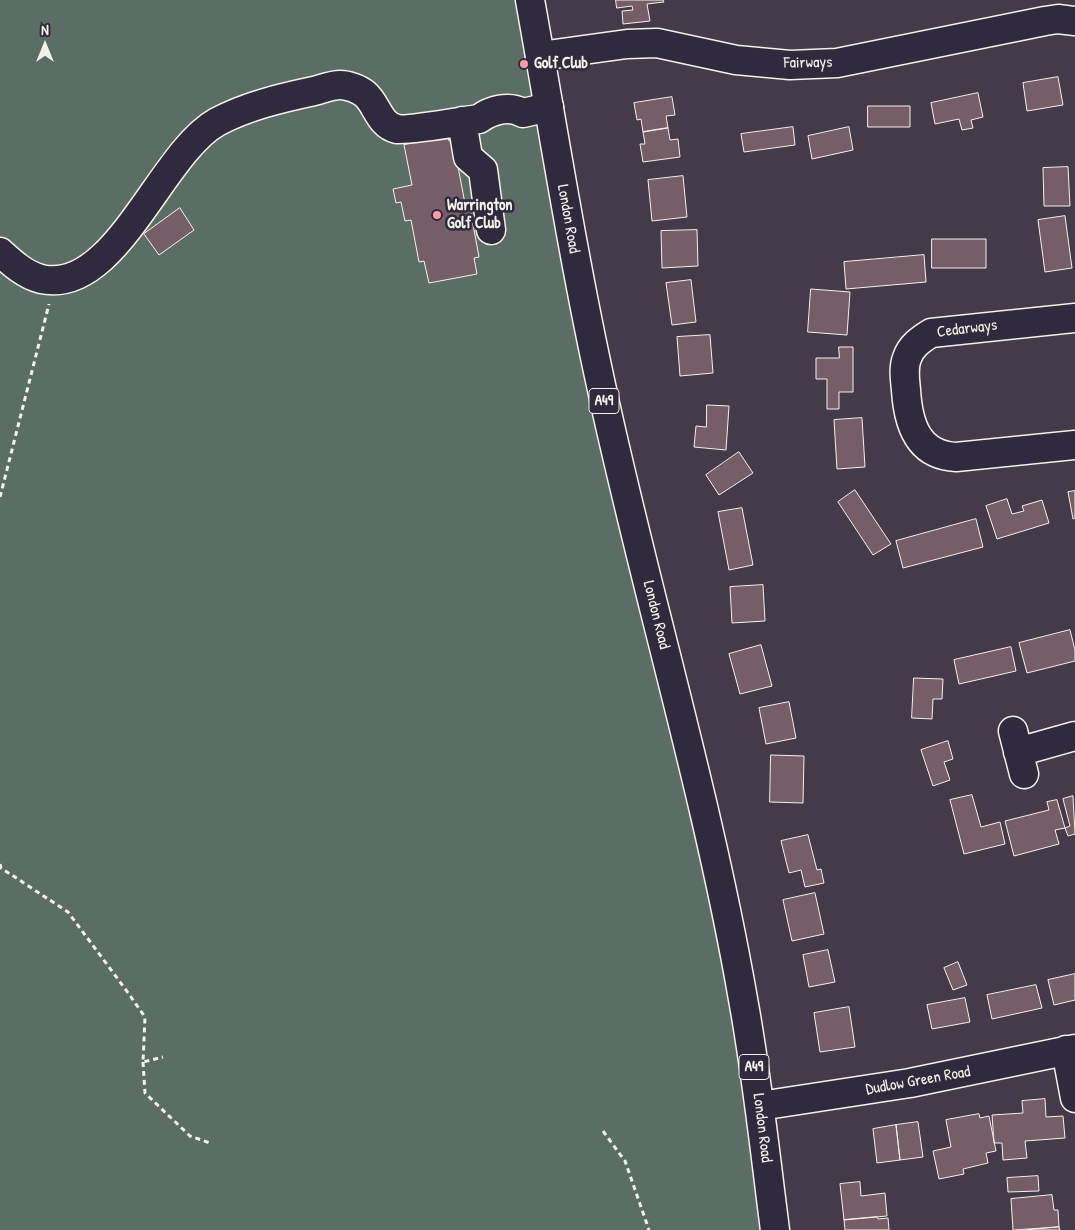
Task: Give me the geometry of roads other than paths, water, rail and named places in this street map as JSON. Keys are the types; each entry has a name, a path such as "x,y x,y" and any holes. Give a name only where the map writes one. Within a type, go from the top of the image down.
{"main road":[{"name":"London Road","path":"530,0 570,234 600,385 708,832 743,998 760,1106 775,1230"},
{"name":"Fairways","path":"540,56 627,44 657,43 736,60 790,65 837,63 1045,21 1075,21"},
{"path":"0,252 21,270 41,279 65,279 88,269 102,259 144,208 177,159 197,137 217,122 268,101 340,85 353,88 365,94 375,106 385,124 398,129 470,120 490,112 516,109 523,112 549,107"},
{"path":"470,120 468,157 483,170 491,230"},
{"name":"Cedarways","path":"1075,318 931,333 912,348 904,370 910,420 917,434 933,452 944,456 956,457 1075,445"},
{"path":"1018,753 1075,736"},
{"path":"1071,1050 1075,1098"},
{"name":"Dudlow Green Road","path":"760,1106 910,1083 1071,1050"}],"place":[{"name":"Golf Club","path":"524,64"},
{"name":"Warrington Golf Club","path":"437,215"}]}
